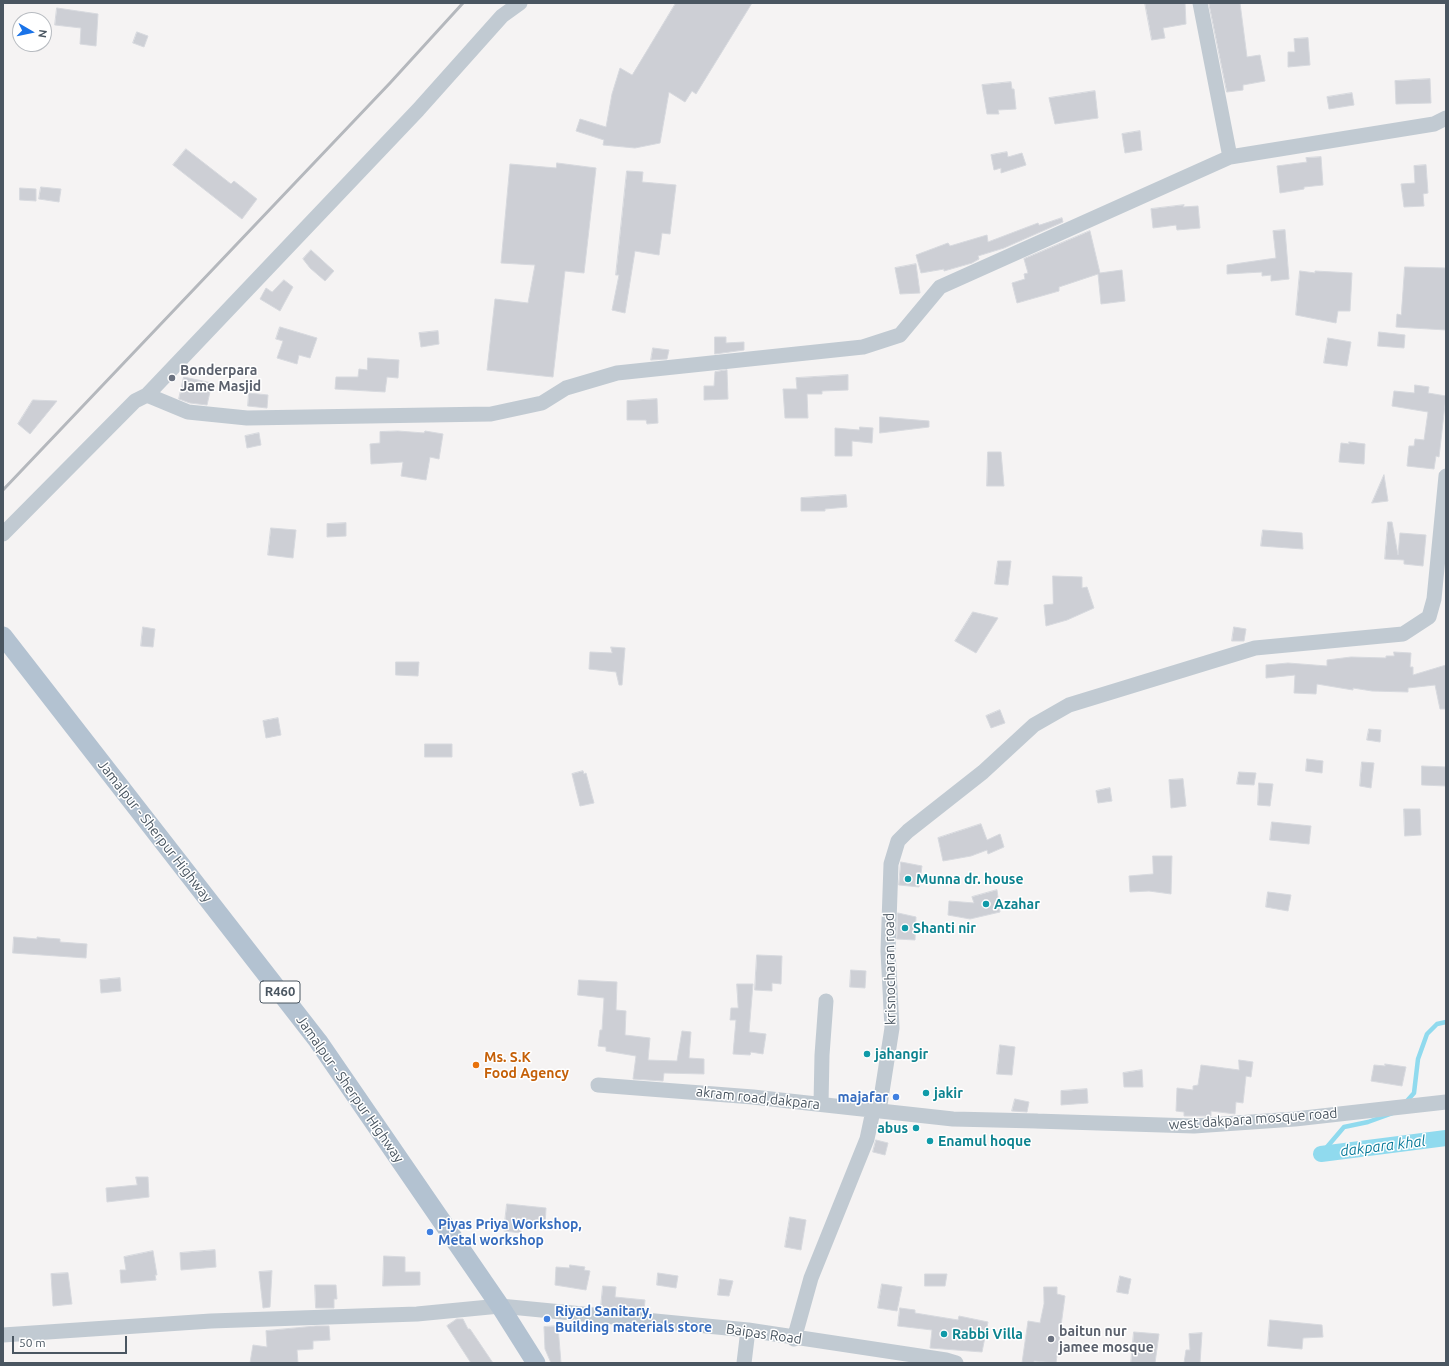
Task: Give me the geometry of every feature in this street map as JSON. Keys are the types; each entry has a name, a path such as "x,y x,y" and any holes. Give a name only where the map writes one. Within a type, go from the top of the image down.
{"main road":[{"name":"Jamalpur - Sherpur Highway","path":"3,636 318,1041 500,1306 536,1363"}],"street":[{"path":"3,534 135,401 147,395 423,105 502,16 520,3"},
{"path":"1200,3 1230,157"},
{"path":"147,395 188,412 247,418 491,414 542,403 566,388 617,373 863,347 900,335 940,287 1230,157 1434,124 1446,118"},
{"name":"krisnocharan road","path":"794,1339 811,1278 876,1111 892,1028 888,951 891,864 898,841 984,772 1034,725 1069,705 1255,648 1403,634 1429,618 1434,599 1446,476"},
{"path":"821,1104 822,1055 826,1001"},
{"name":"akram road,dakpara","path":"598,1085 696,1092 959,1119 1036,1121"},
{"name":"west dakpara mosque road","path":"1036,1121 1194,1126 1295,1119 1446,1102"},
{"name":"Baipas Road","path":"3,1335 211,1321 417,1314 500,1306 748,1330 775,1334 794,1339 946,1360 956,1363"},
{"path":"744,1363 748,1330"}],"building":[{"path":"676,3 752,3 696,94 692,91 685,102 669,92 660,143 635,148 603,145 604,140 576,131 580,119 606,127 612,94 620,68 632,75"},
{"path":"1145,3 1185,3 1186,24 1163,28 1165,38 1152,40"},
{"path":"1209,3 1240,3 1247,57 1260,55 1265,81 1243,85 1243,90 1227,92"},
{"path":"57,8 98,14 96,46 80,44 81,28 55,25"},
{"path":"137,32 148,36 144,47 133,43"},
{"path":"1308,38 1310,65 1288,67 1288,52 1295,52 1294,39"},
{"path":"1430,79 1431,103 1396,104 1395,81"},
{"path":"1011,82 1012,89 1014,89 1016,109 998,110 999,114 987,114 982,85"},
{"path":"1095,91 1098,118 1055,124 1049,98"},
{"path":"1352,93 1354,105 1329,109 1327,97"},
{"path":"1140,131 1142,150 1125,153 1122,134"},
{"path":"186,149 231,184 234,181 257,199 242,219 173,165"},
{"path":"1007,152 1008,157 1022,153 1026,165 1001,173 1001,168 994,170 991,155"},
{"path":"1321,157 1323,185 1304,187 1304,189 1280,193 1277,166 1307,162 1306,158"},
{"path":"557,163 596,168 584,273 565,271 553,377 487,370 495,299 528,303 535,265 501,263 510,164 556,168"},
{"path":"1426,165 1428,193 1423,194 1424,206 1404,207 1401,184 1415,183 1414,166"},
{"path":"627,171 643,172 642,182 676,185 670,234 662,233 659,255 635,251 625,313 612,310 619,275 616,275"},
{"path":"41,187 61,189 59,202 39,199"},
{"path":"20,188 36,189 36,201 20,200"},
{"path":"1184,205 1183,207 1198,206 1200,228 1177,230 1176,225 1153,228 1151,209"},
{"path":"1062,218 1063,222 1004,248 978,256 979,259 972,263 944,271 944,269 921,273 916,255 948,243 950,246 987,235 988,242 1038,223 1039,225"},
{"path":"1285,230 1289,279 1271,281 1271,275 1262,276 1262,272 1227,274 1227,265 1276,258 1273,231"},
{"path":"1090,231 1100,273 1122,270 1125,301 1101,304 1098,274 1059,287 1059,291 1017,303 1012,283 1025,279 1024,274 1028,273 1024,259"},
{"path":"311,250 334,271 325,281 310,268 303,259"},
{"path":"916,264 920,293 900,294 895,268"},
{"path":"1405,267 1446,268 1446,330 1396,327 1397,314 1401,315"},
{"path":"1300,271 1315,273 1315,271 1352,273 1350,311 1338,311 1336,323 1296,315"},
{"path":"284,280 293,287 280,311 260,299 266,288 272,292"},
{"path":"280,327 317,338 310,358 299,355 297,364 277,358 283,341 276,339"},
{"path":"438,331 439,344 421,347 419,333"},
{"path":"1379,332 1405,335 1404,348 1378,346"},
{"path":"715,337 726,337 726,343 744,342 744,350 715,354"},
{"path":"1328,338 1351,342 1347,366 1324,363"},
{"path":"653,348 669,350 667,359 651,360"},
{"path":"368,358 399,360 398,378 387,377 385,392 335,389 336,377 358,377 359,369 367,370"},
{"path":"727,370 728,399 704,400 704,386 714,386 715,372"},
{"path":"848,375 848,390 822,391 822,394 807,394 808,418 785,418 783,389 797,389 796,378"},
{"path":"184,377 212,383 207,405 190,403 179,399"},
{"path":"1415,385 1429,387 1428,393 1446,396 1439,457 1436,456 1434,469 1407,466 1409,446 1414,446 1415,439 1424,440 1428,412 1392,406 1394,391 1414,393"},
{"path":"249,393 268,395 267,408 248,406"},
{"path":"657,399 658,423 647,424 646,420 627,420 627,401"},
{"path":"33,400 57,401 30,434 18,424"},
{"path":"880,417 929,421 929,427 880,433"},
{"path":"860,427 873,428 872,443 852,441 852,456 835,456 835,428 859,430"},
{"path":"398,431 424,433 425,431 443,434 439,459 430,457 426,480 401,476 403,462 371,464 370,444 380,443 380,432"},
{"path":"259,433 261,445 247,448 245,436"},
{"path":"1349,442 1365,444 1364,464 1339,462 1341,443 1349,444"},
{"path":"988,452 1001,452 1004,486 987,486"},
{"path":"1384,475 1388,501 1372,503"},
{"path":"846,495 847,507 825,509 825,511 801,511 801,498"},
{"path":"1388,522 1392,522 1398,555 1400,533 1426,535 1423,566 1404,564 1404,560 1385,559"},
{"path":"346,523 346,536 327,537 327,524"},
{"path":"271,528 296,530 293,558 268,555"},
{"path":"1263,530 1302,533 1303,549 1261,546"},
{"path":"998,561 1011,561 1008,585 995,584"},
{"path":"1053,576 1082,577 1082,588 1087,587 1094,608 1067,620 1046,626 1044,605 1053,604"},
{"path":"973,612 998,618 976,653 955,641"},
{"path":"143,627 155,629 153,647 141,646"},
{"path":"1234,627 1246,629 1244,641 1232,641"},
{"path":"611,647 625,648 622,685 619,685 616,672 589,669 590,652 612,653"},
{"path":"1394,652 1411,653 1410,667 1413,667 1413,675 1446,665 1446,709 1440,709 1435,685 1408,688 1408,692 1372,691 1353,688 1353,690 1317,684 1316,694 1294,693 1295,675 1266,678 1266,665 1288,663 1327,666 1327,660 1351,657 1386,658 1386,656 1394,656"},
{"path":"396,662 419,662 418,676 396,675"},
{"path":"1000,710 1005,723 991,728 986,716"},
{"path":"278,718 281,735 266,738 263,721"},
{"path":"1369,729 1381,730 1380,742 1367,740"},
{"path":"425,744 452,744 452,757 425,757"},
{"path":"1307,759 1323,761 1322,773 1306,771"},
{"path":"1362,762 1374,763 1371,788 1360,786"},
{"path":"1422,766 1446,767 1446,786 1422,785"},
{"path":"583,771 584,774 586,773 594,803 580,806 572,774"},
{"path":"1239,772 1256,773 1254,785 1237,784"},
{"path":"1183,779 1186,806 1171,808 1169,780"},
{"path":"1259,783 1273,784 1270,806 1258,805"},
{"path":"1110,788 1112,801 1098,803 1096,791"},
{"path":"1404,809 1420,809 1421,835 1405,836"},
{"path":"1272,822 1311,826 1309,844 1270,840"},
{"path":"981,824 987,840 1000,834 1004,847 988,854 987,850 971,856 943,861 938,838"},
{"path":"1153,856 1172,856 1171,894 1149,891 1130,892 1129,876 1153,874"},
{"name":"Munna dr. house","path":"901,862 922,866 919,887 899,885"},
{"path":"997,890 1000,912 970,919 948,915 949,901 974,903 972,897"},
{"path":"1268,892 1291,895 1288,911 1266,907"},
{"name":"Shanti nir","path":"898,913 916,917 915,940 897,939"},
{"path":"14,937 60,939 60,942 87,944 86,958 13,953"},
{"path":"757,955 782,956 781,984 772,983 772,991 755,990"},
{"path":"851,970 866,971 865,988 850,987"},
{"path":"120,978 121,991 101,993 100,980"},
{"path":"579,980 617,982 616,1010 626,1011 625,1035 650,1038 648,1060 677,1061 682,1031 691,1032 689,1058 704,1059 704,1074 664,1073 663,1081 633,1079 636,1056 606,1051 606,1047 598,1046 600,1030 602,1030 604,998 578,995"},
{"path":"737,984 753,984 749,1032 766,1034 763,1054 751,1052 750,1055 733,1054 736,1020 730,1020 731,1008 738,1008"},
{"path":"1000,1045 1015,1047 1012,1075 997,1074"},
{"path":"1239,1060 1253,1062 1251,1077 1246,1076 1243,1103 1236,1102 1235,1114 1211,1111 1211,1116 1184,1116 1184,1112 1176,1111 1177,1088 1193,1090 1193,1086 1198,1085 1201,1065 1239,1070"},
{"path":"1385,1064 1406,1067 1402,1086 1371,1081 1374,1065 1385,1066"},
{"path":"1142,1070 1143,1087 1124,1087 1123,1073"},
{"path":"1087,1089 1088,1103 1061,1105 1061,1091"},
{"path":"1015,1099 1029,1102 1027,1112 1012,1111"},
{"path":"876,1140 888,1143 885,1155 873,1152"},
{"path":"136,1177 148,1177 149,1197 107,1202 106,1188 137,1185"},
{"path":"507,1204 546,1208 545,1227 521,1228 521,1233 504,1231"},
{"path":"790,1217 806,1220 801,1250 785,1247"},
{"path":"215,1250 216,1267 181,1270 180,1253"},
{"path":"153,1251 157,1275 155,1275 156,1280 121,1283 120,1270 126,1270 124,1257"},
{"path":"384,1256 405,1257 405,1272 420,1272 420,1285 383,1286"},
{"path":"570,1265 585,1267 584,1270 590,1271 586,1290 555,1285 556,1267 569,1268"},
{"path":"272,1271 270,1307 263,1308 259,1272"},
{"path":"68,1273 72,1304 53,1306 51,1274"},
{"path":"658,1273 678,1276 676,1288 657,1285"},
{"path":"925,1274 947,1274 945,1286 925,1286"},
{"path":"1120,1276 1131,1279 1128,1294 1117,1292"},
{"path":"720,1279 733,1281 729,1296 718,1295"},
{"path":"882,1284 902,1287 897,1311 878,1308"},
{"path":"315,1285 336,1285 337,1299 334,1299 334,1308 316,1308"},
{"path":"603,1286 616,1287 615,1297 645,1300 644,1311 601,1307"},
{"path":"1044,1287 1057,1287 1057,1294 1065,1296 1056,1363 1034,1361 1034,1363 1022,1363 1028,1321 1040,1323 1044,1304"},
{"path":"900,1308 915,1310 915,1313 958,1320 959,1316 988,1322 982,1352 930,1348 932,1330 898,1326"},
{"path":"457,1319 463,1319 468,1329 470,1329 493,1363 471,1363 447,1326"},
{"path":"1270,1320 1322,1325 1323,1337 1303,1338 1302,1349 1268,1346"},
{"path":"329,1326 330,1340 313,1341 313,1349 297,1350 298,1363 250,1363 253,1345 267,1347 266,1331"},
{"path":"558,1326 561,1363 551,1363 545,1349 544,1327"},
{"path":"1134,1332 1159,1334 1155,1363 1131,1363"},
{"path":"1202,1333 1200,1363 1184,1363 1186,1350 1190,1350 1189,1334"}],"waterway":[{"path":"1406,1102 1414,1093 1418,1059 1427,1034 1437,1024 1446,1022"},
{"path":"1321,1154 1344,1127 1368,1122 1393,1113"},
{"name":"dakpara khal","path":"1321,1154 1446,1138"}],"railway":[{"path":"3,490 390,83 463,3"}],"place":[{"name":"Bonderpara Jame Masjid","path":"172,378"},
{"name":"Munna dr. house","path":"908,879"},
{"name":"Azahar","path":"986,904"},
{"name":"Shanti nir","path":"905,928"},
{"name":"jahangir","path":"867,1054"},
{"name":"Ms. S.K Food Agency","path":"476,1065"},
{"name":"jakir","path":"926,1093"},
{"name":"majafar","path":"896,1097"},
{"name":"abus","path":"916,1128"},
{"name":"Enamul hoque","path":"930,1141"},
{"name":"Piyas Priya Workshop, Metal workshop","path":"430,1232"},
{"name":"Riyad Sanitary, Building materials store","path":"547,1319"},
{"name":"Rabbi Villa","path":"944,1334"},
{"name":"baitun nur jamee mosque","path":"1051,1339"}]}
